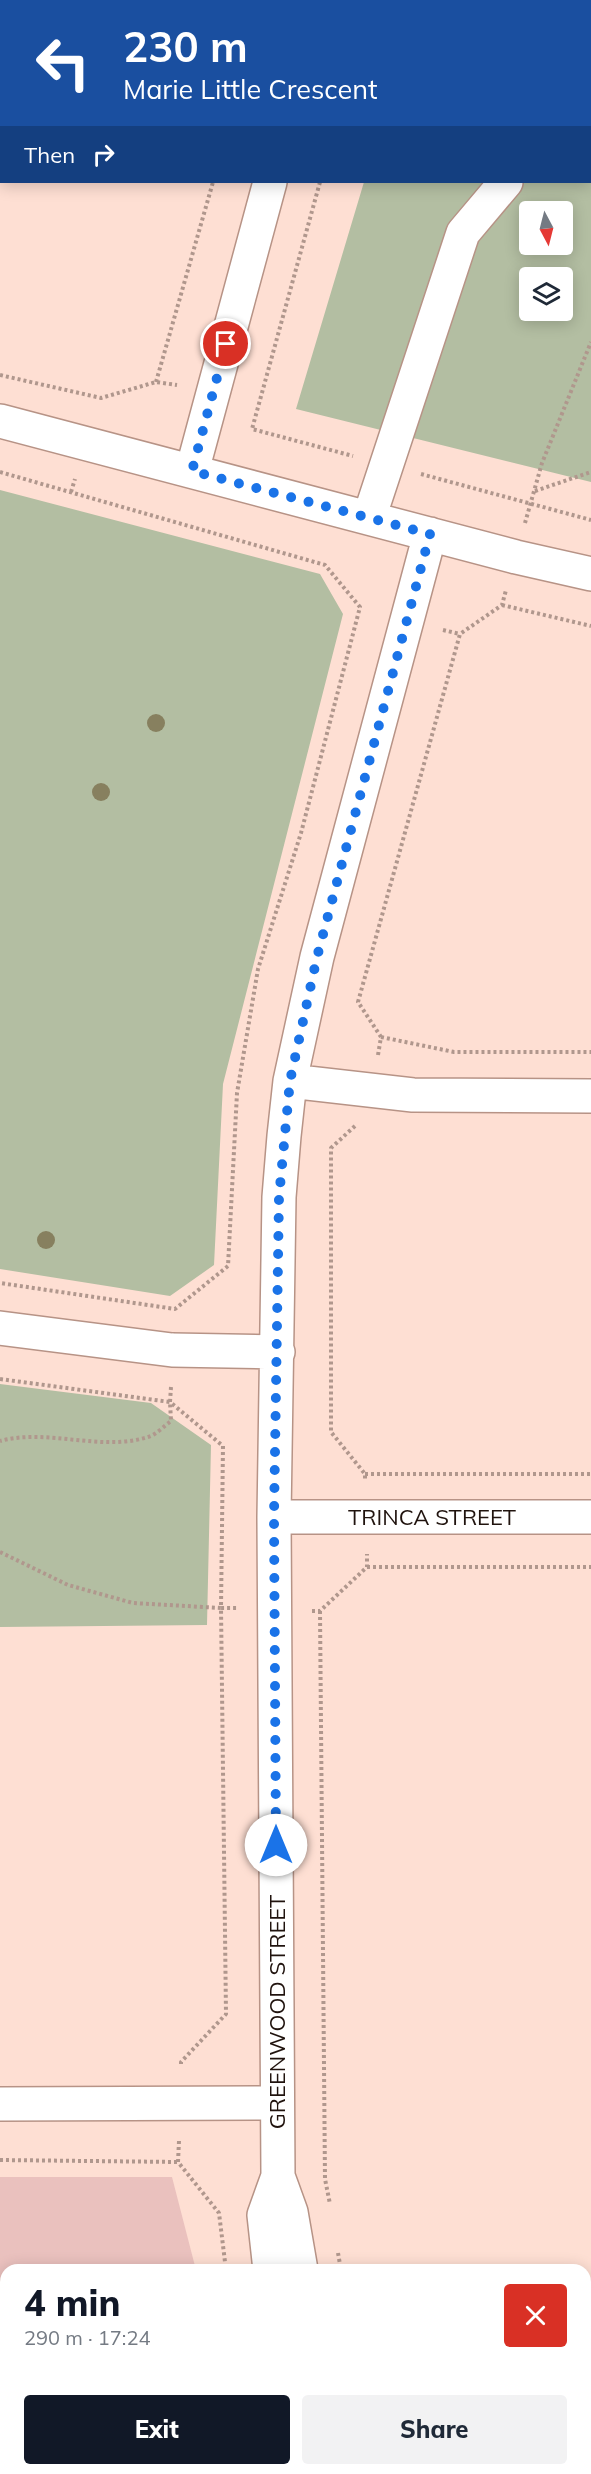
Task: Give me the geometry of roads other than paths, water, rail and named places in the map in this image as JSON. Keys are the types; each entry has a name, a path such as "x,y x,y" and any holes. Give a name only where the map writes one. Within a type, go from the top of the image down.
{"street":[{"path":"192,471 270,183"},
{"path":"369,518 463,233 505,183"},
{"path":"0,421 516,557 591,574"},
{"name":"GREENWOOD STREET","path":"300,2264 291,2212 278,2176 274,1517 279,1197 290,1081 317,957 430,534"},
{"path":"290,1081 413,1095 591,1096"},
{"path":"0,1328 172,1350 278,1352"},
{"name":"TRINCA STREET","path":"274,1517 591,1517"},
{"path":"0,2104 277,2103"},
{"name":"GREENWOOD STREET","path":"269,2264 264,2215 278,2176"}]}
